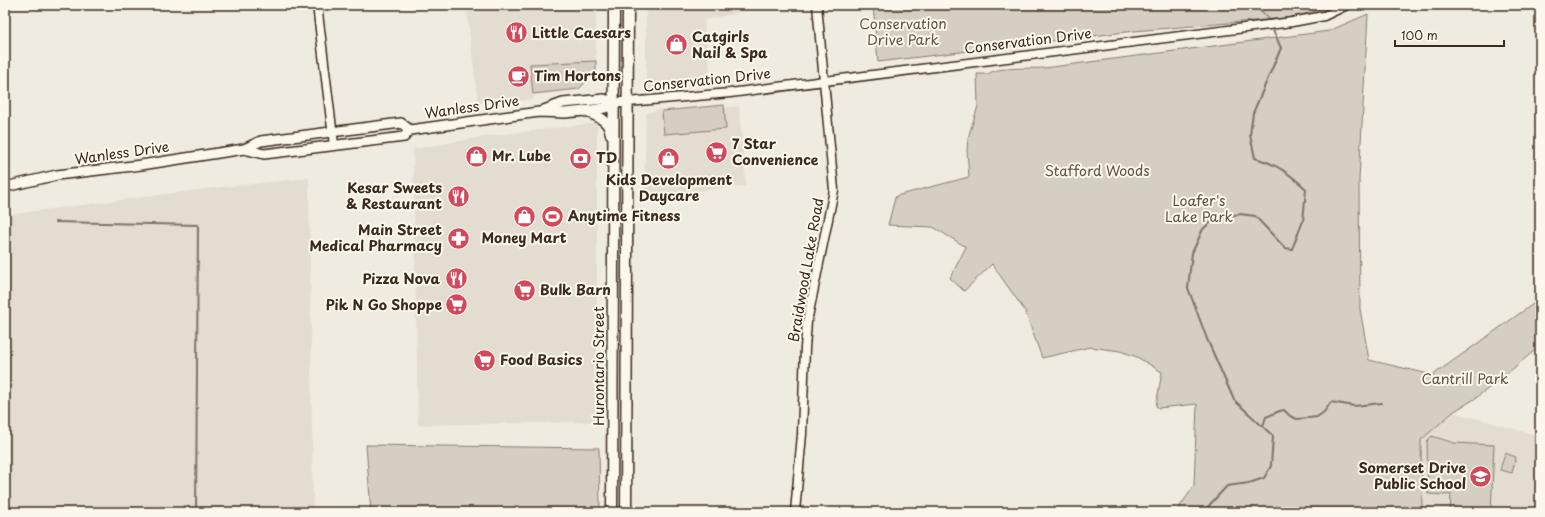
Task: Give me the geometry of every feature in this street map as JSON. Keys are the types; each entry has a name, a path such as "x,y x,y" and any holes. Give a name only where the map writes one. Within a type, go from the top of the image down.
{"main road":[{"name":"Hurontario Street","path":"612,512 614,5"},
{"name":"Hurontario Street","path":"626,512 628,5"},
{"name":"Wanless Drive","path":"244,148 264,154 404,137 410,130 539,112 570,103 604,98 614,103"},
{"name":"Conservation Drive","path":"614,103 628,102"},
{"name":"Wanless Drive","path":"539,112 565,113 585,111 605,108 614,103"},
{"path":"585,111 600,117 611,130 614,160"},
{"name":"Wanless Drive","path":"5,187 57,175 141,165 244,148 261,140 401,123 410,130"}],"street":[{"path":"317,5 334,145"},
{"name":"Braidwood Lake Road","path":"795,512 802,434 807,322 834,190 817,5"},
{"name":"Conservation Drive","path":"628,102 730,93 1292,22 1324,16 1347,5"}],"shaded area":[{"path":"522,5 596,5 596,61 530,64 534,99 478,103 467,12"},
{"path":"646,5 741,5 737,13 704,20 711,82 654,90 646,89"},
{"path":"739,106 746,186 644,197 646,113 662,109 664,134 726,129 724,108"},
{"path":"597,123 597,420 591,422 418,425 413,149 489,136"},
{"path":"309,178 313,512 5,512 5,215 213,188"},
{"name":"Somerset Drive Public School","path":"1453,412 1540,436 1540,512 1422,512 1421,440"}],"green space":[{"name":"Conservation Drive Park","path":"873,5 1331,5 1316,11 1288,18 1134,31 878,62"},
{"name":"Loafer's Lake Park","path":"1368,14 1359,180 1360,309 1369,360 1433,375 1540,299 1540,346 1497,382 1473,400 1453,412 1421,440 1422,512 1176,512 1194,486 1197,404 1159,408 1156,406 1162,372 1137,357 1120,351 1090,347 1042,358 1025,311 992,264 964,291 950,278 966,247 933,227 888,225 895,198 896,196 969,177 967,150 968,138 978,106 977,74 988,74 993,71 1007,69 1044,68 1329,31"},
{"path":"596,61 596,70 579,89 533,94 530,64"},
{"path":"724,105 726,129 664,134 662,111"},
{"path":"1432,436 1454,443 1494,445 1491,512 1450,512 1451,494 1428,494 1427,441"},
{"path":"366,445 599,448 600,512 371,512"},
{"path":"1505,453 1516,457 1512,473 1500,470"}],"waterway":[{"path":"1254,5 1267,17 1269,22"},
{"path":"1203,512 1227,486 1249,483 1264,478 1271,466 1273,436 1234,400 1207,339 1188,288 1192,253 1203,229 1216,218 1240,214 1255,216 1285,248 1292,249 1303,221 1306,189 1283,170 1270,163 1255,158 1250,135 1253,113 1281,48 1272,28"},
{"path":"55,222 198,225 196,512"},
{"path":"1263,426 1266,417 1284,410 1290,416 1297,419 1317,417 1324,412 1331,402 1354,406 1382,403"}],"place":[{"name":"Little Caesars","path":"517,33"},
{"name":"Catgirls Nail & Spa","path":"676,45"},
{"name":"Tim Hortons","path":"518,76"},
{"name":"7 Star Convenience","path":"717,152"},
{"name":"Mr. Lube","path":"476,156"},
{"name":"TD","path":"581,158"},
{"name":"Kids Development Daycare","path":"669,158"},
{"name":"Kesar Sweets & Restaurant","path":"458,196"},
{"name":"Money Mart","path":"524,216"},
{"name":"Anytime Fitness","path":"553,216"},
{"name":"Main Street Medical Pharmacy","path":"458,238"},
{"name":"Pizza Nova","path":"456,279"},
{"name":"Bulk Barn","path":"525,290"},
{"name":"Pik N Go Shoppe","path":"457,305"},
{"name":"Food Basics","path":"484,360"},
{"name":"Somerset Drive Public School","path":"1481,476"}],"park label":[{"name":"Stafford Woods","path":"1097,171"},
{"name":"Cantrill Park","path":"1465,379"}]}
